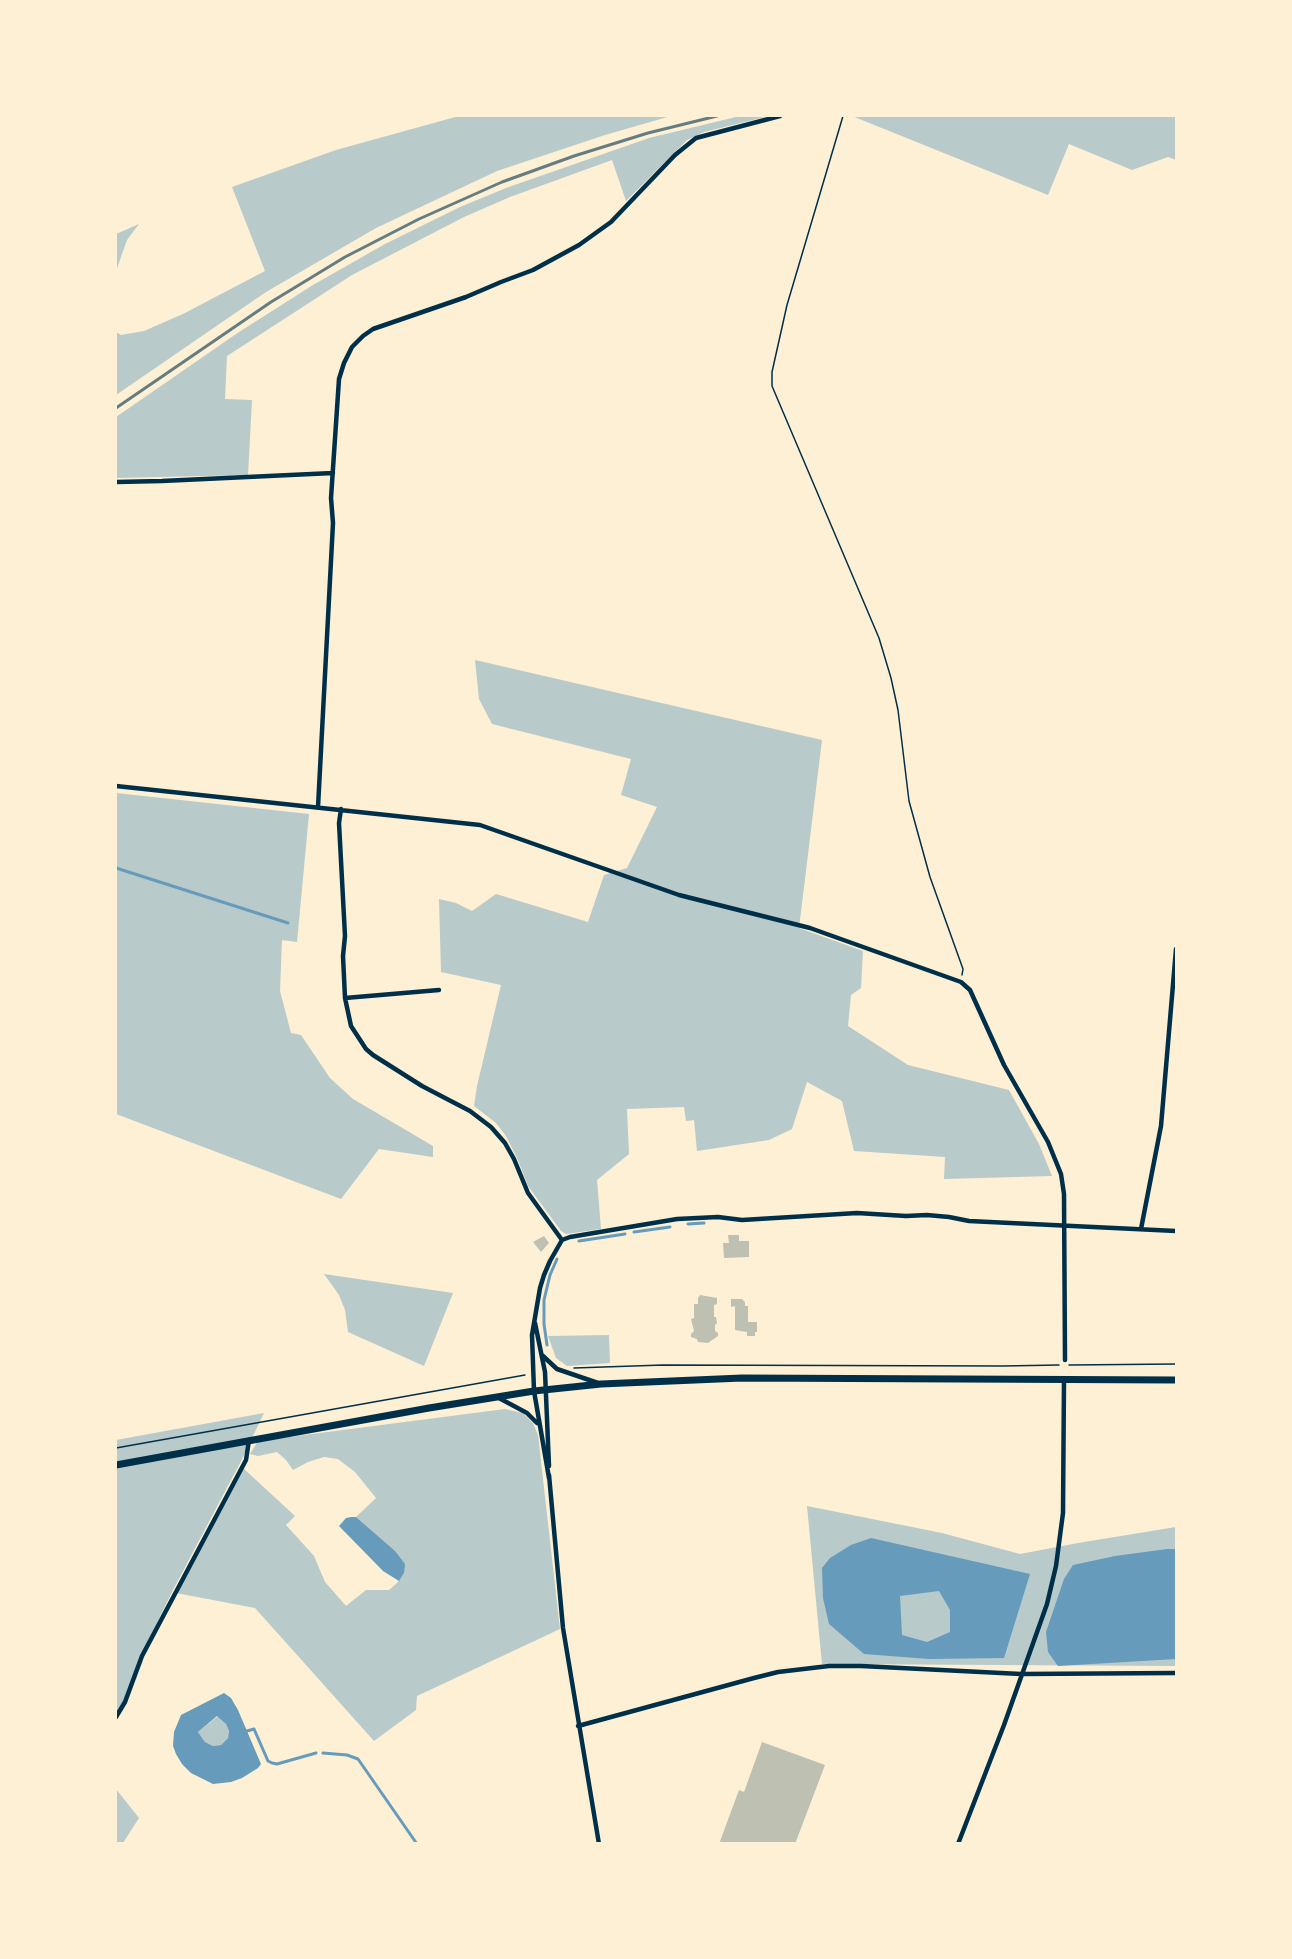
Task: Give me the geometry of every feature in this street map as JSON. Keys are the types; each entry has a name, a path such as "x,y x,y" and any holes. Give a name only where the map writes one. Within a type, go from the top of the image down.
{"main road":[{"path":"116,1465 497,1397 601,1384 742,1378 1176,1380"}],"street":[{"path":"318,807 333,523 331,498 339,379 352,347 373,329 466,297 533,270 579,245 601,230 688,144 703,135 780,116"},
{"path":"116,482 333,473"},
{"path":"116,786 480,825 679,895 810,928 961,982 970,990 1004,1065 1048,1142 1061,1174 1064,1194 1065,1360"},
{"path":"341,809 339,823 345,915 343,956 345,998 351,1026 366,1049 373,1055 422,1086 470,1111 492,1127 514,1159 528,1193 562,1240"},
{"path":"1141,1229 1161,1126 1176,949"},
{"path":"345,998 439,990"},
{"path":"549,1478 534,1392 532,1335 544,1275 562,1240 677,1219 718,1217 742,1220 857,1213 927,1215 969,1221 1176,1231"},
{"path":"535,1320 543,1356 549,1478 563,1628 599,1844"},
{"path":"543,1356 557,1369 601,1384"},
{"path":"958,1844 1047,1604 1056,1566 1063,1513 1064,1379"},
{"path":"497,1397 527,1413 538,1424"},
{"path":"116,1718 125,1702 142,1656 246,1460 249,1440"},
{"path":"578,1726 754,1678 829,1666 1021,1674 1176,1673"}],"path":[{"path":"843,116 787,305 772,372 772,386 879,638 896,699 909,801 930,877 963,969 961,982"}],"shaded area":[{"path":"459,116 671,116 497,171 376,228 266,292 116,395 116,332 121,335 144,331 183,314 265,271 232,187 336,150"},
{"path":"740,116 769,116 704,132 687,140 626,201 612,160 510,197 464,217 352,275 227,356 225,399 252,400 248,475 116,478 116,417 239,332 313,285 385,244 460,207 506,188 649,138"},
{"path":"852,116 1176,116 1176,160 1168,157 1132,170 1069,144 1048,195"},
{"path":"139,224 127,240 116,271 116,234"},
{"path":"475,660 822,740 799,928 863,951 861,988 851,995 848,1026 908,1065 1009,1090 1039,1144 1052,1176 944,1179 945,1157 854,1151 842,1101 807,1082 792,1129 769,1140 697,1151 694,1120 686,1121 684,1107 627,1109 629,1154 597,1180 601,1229 566,1234 561,1231 528,1186 506,1136 496,1123 474,1106 501,985 441,972 439,899 456,903 472,911 496,894 588,922 604,875 627,868 657,807 621,795 631,759 492,724 479,699"},
{"path":"116,793 309,814 297,942 282,940 280,991 291,1033 301,1035 330,1078 353,1099 433,1146 433,1157 379,1149 341,1199 116,1114"},
{"path":"324,1274 453,1293 424,1366 348,1332 345,1310 339,1295"},
{"path":"609,1335 610,1363 567,1366 556,1358 548,1336"},
{"path":"505,1409 522,1413 533,1423 538,1435 560,1629 417,1696 416,1710 374,1741 255,1608 176,1593 243,1468 295,1516 286,1525 314,1556 325,1582 346,1606 366,1590 389,1590 404,1573 395,1552 356,1517 376,1498 355,1472 338,1459 324,1457 293,1470 277,1452 258,1456 250,1454 258,1441"},
{"path":"264,1413 141,1655 124,1702 116,1715 116,1440"},
{"path":"807,1506 942,1533 1020,1554 1176,1527 1176,1666 822,1664"},
{"path":"218,1716 226,1724 229,1731 228,1738 221,1745 213,1746 205,1742 198,1732"},
{"path":"116,1789 139,1818 123,1843 116,1843"}],"water":[{"path":"356,1517 395,1551 405,1564 404,1573 399,1581 383,1571 339,1526 346,1518"},
{"path":"871,1538 1030,1574 1004,1658 929,1659 864,1654 829,1624 823,1598 822,1568 830,1558 851,1545","holes":["939,1591 950,1610 950,1632 927,1642 902,1635 900,1596"]},
{"path":"1176,1549 1176,1659 1058,1666 1048,1652 1046,1632 1064,1579 1073,1565 1115,1556"},
{"path":"224,1693 231,1698 238,1710 261,1764 242,1778 231,1782 213,1784 191,1773 182,1764 173,1746 174,1732 181,1715","holes":["217,1716 226,1724 229,1731 228,1738 221,1745 213,1746 205,1742 198,1732"]}],"building":[{"path":"728,1235 739,1235 739,1241 749,1241 749,1257 724,1258 723,1243 729,1243"},
{"path":"544,1236 549,1243 541,1252 533,1242"},
{"path":"700,1295 717,1298 717,1304 714,1305 714,1317 716,1317 715,1331 718,1336 708,1343 698,1342 697,1339 691,1337 694,1331 691,1319 694,1318 694,1304 698,1304"},
{"path":"731,1299 742,1299 745,1306 748,1306 748,1322 757,1322 755,1336 747,1336 747,1332 735,1330 735,1306 731,1307"},
{"path":"762,1742 825,1765 795,1844 719,1844 739,1790 744,1792"}],"waterway":[{"path":"116,868 288,923"},
{"path":"688,1224 704,1223"},
{"path":"634,1232 670,1227"},
{"path":"579,1241 625,1234"},
{"path":"547,1345 544,1300 550,1275 557,1259"},
{"path":"247,1731 254,1729 268,1761 272,1763 277,1764 316,1753"},
{"path":"323,1753 347,1755 358,1759 417,1844"}],"railway":[{"path":"116,408 271,302 345,257 419,219 502,182 574,156 648,133 717,116"}]}
